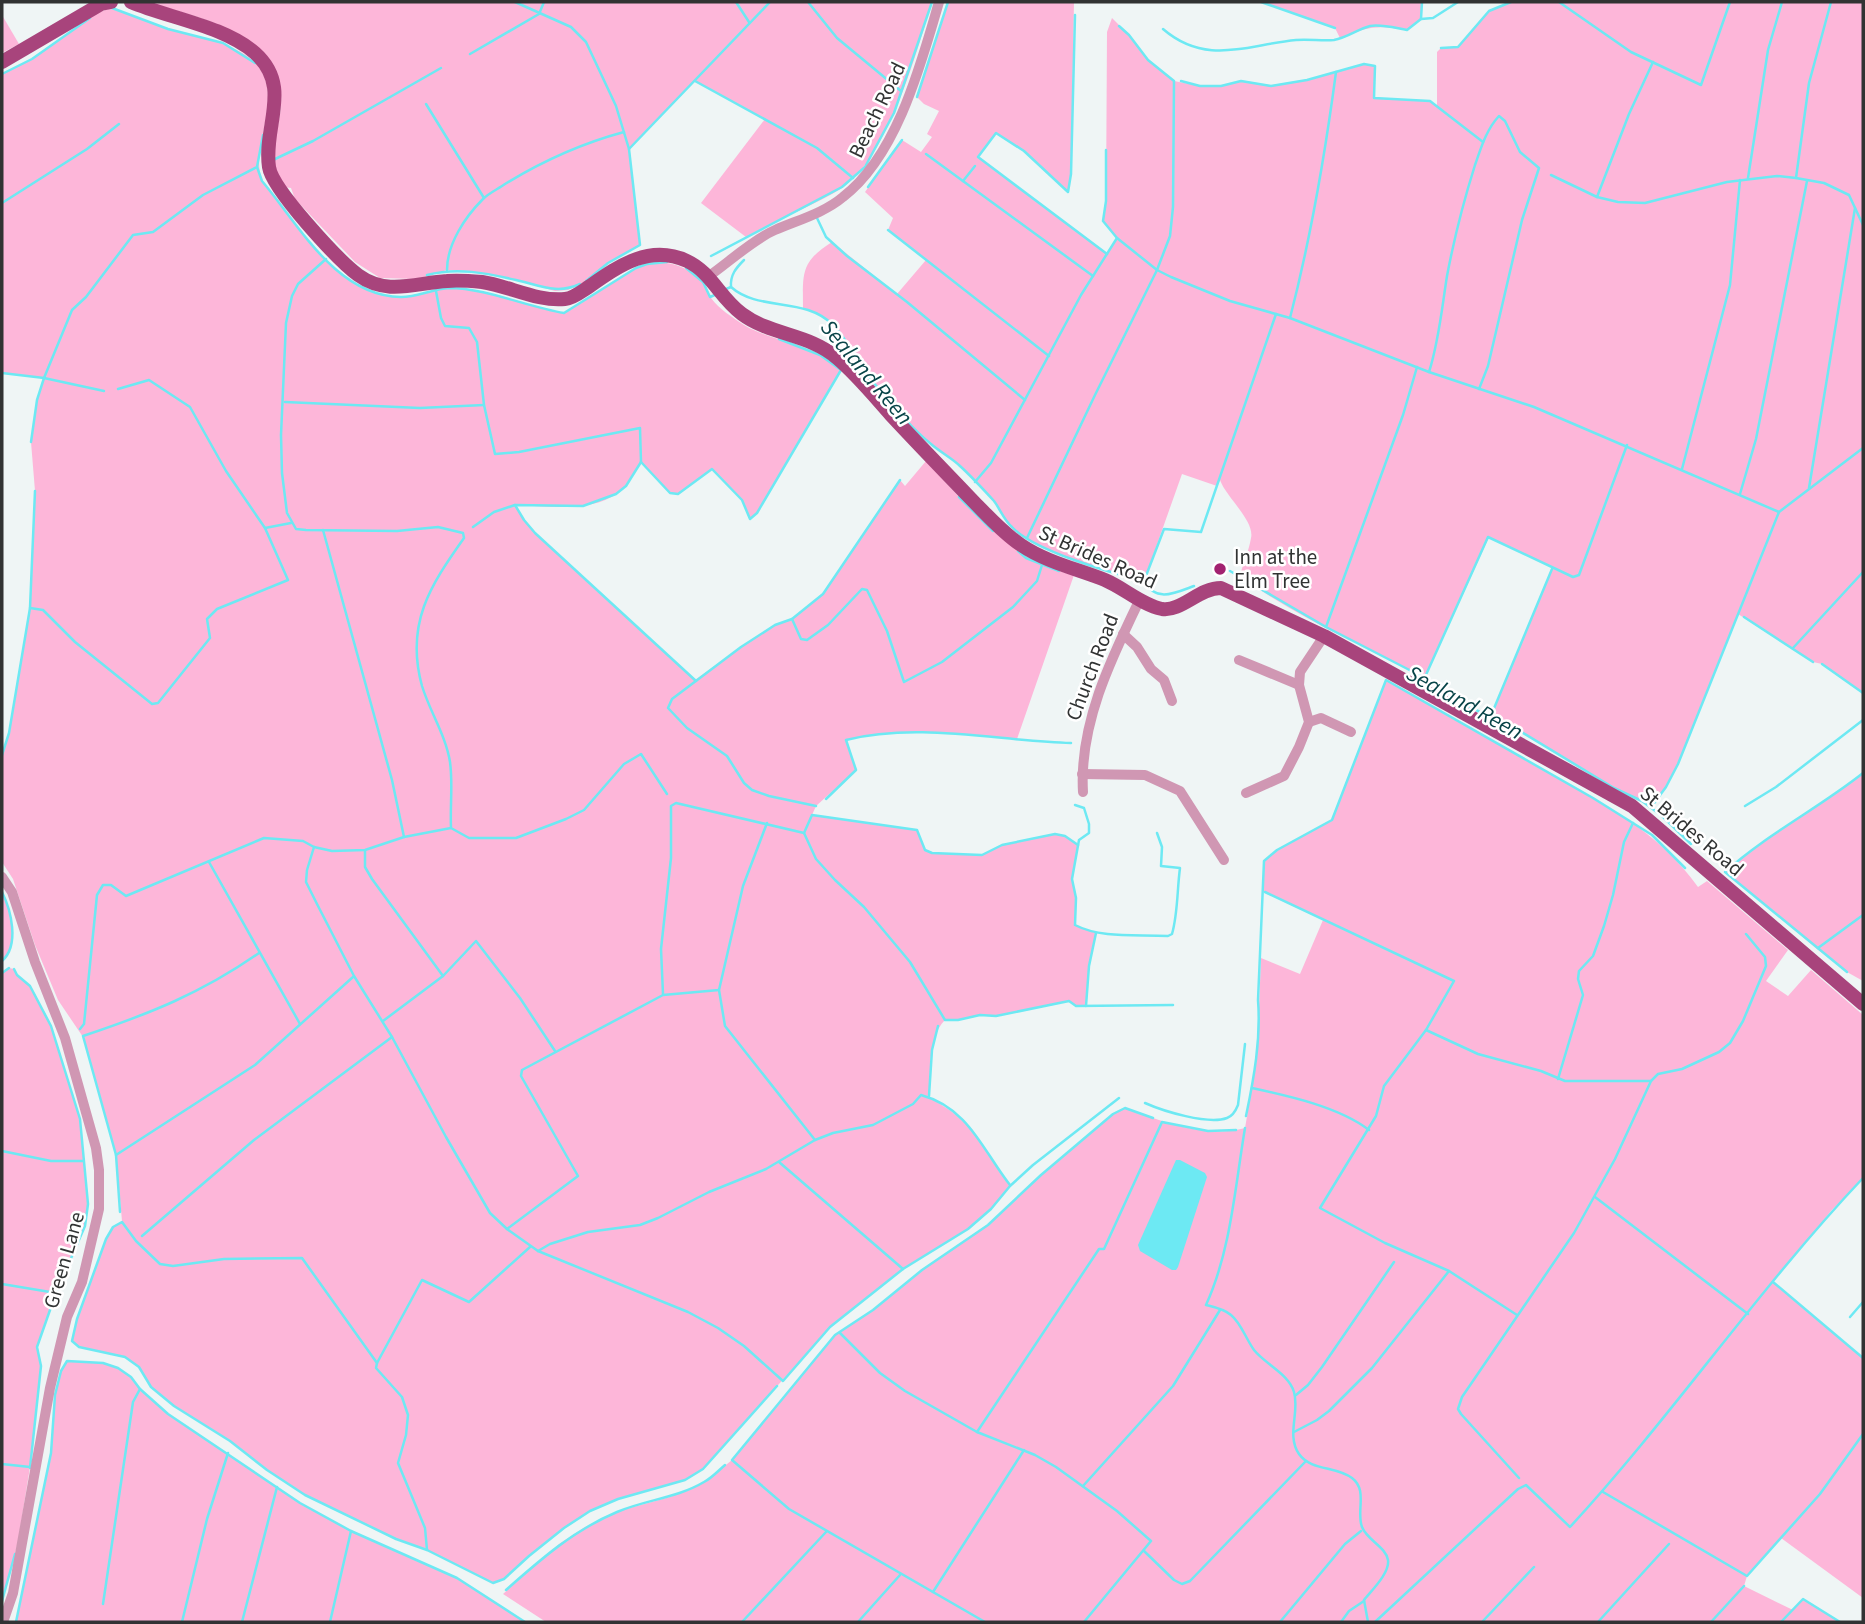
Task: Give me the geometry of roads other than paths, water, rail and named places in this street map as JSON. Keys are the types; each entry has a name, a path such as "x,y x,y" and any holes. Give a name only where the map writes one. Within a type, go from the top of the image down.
{"main road":[{"path":"2,62 101,4 111,2"},
{"name":"St Brides Road","path":"131,2 240,41 268,68 275,89 269,168 274,181 343,261 360,276 396,289 446,281 466,281 549,298 568,299 614,269 648,254 682,258 699,267 746,317 812,341 839,359 949,476 1017,543 1037,555 1118,586 1162,609 1171,609 1210,588 1221,588 1324,636 1632,806 1863,1004"}],"street":[{"name":"Beach Road","path":"717,287 773,230 796,223 842,199 864,178 881,153 917,80 939,2"},
{"name":"Church Road","path":"1083,792 1084,747 1098,694 1140,599"},
{"path":"1123,634 1137,647 1151,669 1164,680 1172,701"},
{"path":"1246,793 1284,776 1299,747 1309,722 1299,685 1300,672 1324,636"},
{"path":"1239,660 1299,685"},
{"path":"1309,722 1321,718 1351,732"},
{"path":"1082,774 1145,775 1180,791 1224,859"},
{"name":"Green Lane","path":"2,877 12,892 35,962 65,1038 96,1148 99,1170 99,1209 82,1282 67,1317 50,1388 13,1593 3,1622"}],"water":[{"path":"1176,1160 1205,1173 1207,1177 1178,1267 1172,1270 1140,1251 1138,1245"}],"waterway":[{"path":"515,2 571,27 586,42 616,106 629,149 640,245 608,263 586,281"},
{"path":"470,54 539,14 544,2"},
{"path":"736,2 749,22"},
{"path":"629,149 770,2"},
{"path":"808,2 837,38 901,91"},
{"path":"711,256 842,187 865,167 894,113 932,2"},
{"path":"917,97 948,2"},
{"path":"1261,2 1335,28"},
{"path":"1421,19 1422,2"},
{"path":"1163,29 1195,47 1227,50 1296,40 1334,40 1370,26 1407,30 1421,19 1433,18 1458,2"},
{"path":"1441,48 1458,47 1489,11 1511,2"},
{"path":"1559,2 1631,52 1701,85 1730,2"},
{"path":"1748,178 1768,50 1782,2"},
{"path":"1796,178 1809,83 1831,2"},
{"name":"Sealand Reen","path":"112,8 168,29 223,43 255,63"},
{"path":"1075,15 1071,174 1068,192 1024,151 996,133 978,157 1107,254"},
{"name":"Sealand Reen","path":"2,74 32,59 90,18"},
{"path":"1027,538 1157,270 1170,236 1173,207 1174,81 1148,60 1119,26"},
{"path":"1597,197 1629,114 1653,62"},
{"path":"1181,81 1200,86 1221,86 1241,81 1271,86 1307,80 1364,64 1375,66 1374,98 1430,101 1483,142"},
{"path":"273,160 313,141 441,68"},
{"path":"1290,318 1317,196 1336,72"},
{"path":"695,81 817,148 853,178"},
{"path":"426,104 484,198"},
{"path":"1429,372 1463,206 1482,146 1499,116 1505,121 1520,152 1539,168 1522,220 1488,366 1479,389"},
{"path":"2,203 87,149 119,124"},
{"path":"447,270 450,250 458,232 485,197 548,161 578,147 624,132"},
{"name":"Sealand Reen","path":"263,135 257,167 262,181 321,255 357,285 378,294 401,297 449,288 463,289 564,313 636,268 667,262"},
{"path":"868,187 902,140"},
{"path":"1106,150 1106,201 1103,221 1117,238 1157,270 1230,301 1290,318 1429,372 1534,407 1779,512"},
{"path":"926,154 1093,276"},
{"path":"963,181 975,166"},
{"path":"31,442 37,400 72,310 86,297 133,235 153,232 203,195 257,167"},
{"path":"1551,175 1597,197 1618,202 1645,203 1727,182 1777,176 1796,178 1824,183 1849,195 1863,225"},
{"path":"1682,469 1730,285 1740,180"},
{"path":"1740,494 1756,439 1807,181"},
{"path":"1809,488 1855,208"},
{"path":"817,218 826,237 847,256 1025,400"},
{"path":"888,230 1049,356"},
{"path":"975,482 991,463 1081,295 1117,238"},
{"path":"326,259 298,284 292,296 286,323 281,435 287,513 296,529 397,531 438,527 463,533 464,538 431,590 419,625 417,643 422,686 450,762 451,827"},
{"path":"731,287 734,272 744,260"},
{"name":"Sealand Reen","path":"686,268 703,282 710,297 717,294"},
{"path":"427,275 449,271 472,272 556,289 580,284"},
{"name":"Sealand Reen","path":"726,289 731,287 742,295 755,299 809,310 833,325 868,375 900,414 923,437 969,474 994,501 1009,524 1023,536 1055,553 1144,581 1149,588 1160,594 1194,586"},
{"path":"436,291 445,326 469,328 477,342 484,405 495,454 519,452 640,428 641,462 626,486 616,494 583,506 515,505 494,512 473,527"},
{"path":"1144,581 1164,529 1201,532 1276,314"},
{"path":"641,462 670,493 678,494 712,469 742,500 750,519 757,513 841,370 820,355 779,339"},
{"path":"1326,627 1403,415 1417,367"},
{"path":"2,373 44,378 104,391"},
{"path":"30,608 43,610 75,642 152,704 158,703 210,638 207,619 217,609 288,580 265,528 226,471 190,407 149,380 118,389"},
{"path":"285,402 420,408 484,405"},
{"path":"1425,677 1488,537 1573,577 1579,575 1627,445"},
{"path":"1652,806 1678,764 1779,512 1863,448"},
{"path":"816,806 752,790 744,783 727,756 687,728 668,708 672,699 741,647 775,625 792,619 823,594 900,480"},
{"path":"2,755 9,733 30,608 35,491"},
{"path":"959,497 993,531"},
{"path":"515,505 535,533 696,681"},
{"path":"265,528 291,523"},
{"path":"323,530 392,780 404,837"},
{"path":"1018,551 1026,558 1059,571"},
{"path":"792,619 801,639 807,640 828,625 862,589 867,590 887,631 904,682 942,662 1013,607 1037,581 1042,565"},
{"path":"1490,718 1552,569"},
{"name":"Sealand Reen","path":"1230,571 1326,627 1425,678 1467,706 1515,728 1614,788 1642,801 1691,844"},
{"path":"1793,648 1863,572"},
{"path":"1744,617 1813,662"},
{"path":"1822,664 1863,693"},
{"path":"1246,1116 1258,1044 1264,861 1277,850 1332,820 1386,680 1593,798 1652,835 1685,868"},
{"path":"1745,806 1776,787 1863,720"},
{"path":"826,799 856,770 846,740 873,735 930,733 1071,743"},
{"path":"80,1029 84,1024 97,895 103,885 111,885 126,896 264,838 303,841 332,851 365,850 404,837 451,828 469,838 516,838 584,810 624,764 641,754 667,794"},
{"path":"1847,972 1725,872 1758,845 1863,773"},
{"path":"663,994 661,949 671,858 671,806 676,803 804,833"},
{"path":"1075,805 1084,808 1089,824 1089,833 1079,840 1072,879 1076,898 1075,925 1086,929 1120,935 1172,934 1180,868 1161,866 1162,847 1157,833"},
{"path":"1078,845 1065,836 1055,834 1002,845 982,855 932,853 925,850 917,830 812,815 804,833 816,859 864,907 910,962 945,1020 980,1015 996,1016 1069,1001 1076,1006 1173,1005"},
{"path":"767,823 743,886 719,990 725,1026 815,1140"},
{"path":"1558,1079 1583,995 1578,979 1579,971 1593,956 1604,926 1624,842 1633,823"},
{"path":"314,847 306,882 354,976 392,1037 490,1213 538,1251 688,1312 718,1328 744,1346 783,1381 830,1327 903,1269 968,1229 1033,1165 1119,1098"},
{"path":"365,851 365,867 372,879 443,976"},
{"path":"209,862 300,1024"},
{"path":"2,892 12,927 11,946 2,961"},
{"path":"1265,892 1454,981 1426,1030 1384,1086 1376,1116 1320,1208 1385,1243 1449,1271 1517,1315"},
{"path":"1818,948 1863,915"},
{"path":"1086,1006 1089,966 1096,933"},
{"path":"1519,1478 1461,1414 1458,1409 1462,1397 1574,1233 1615,1159 1651,1081 1658,1074 1682,1069 1719,1052 1730,1043 1743,1021 1766,966 1765,957 1746,934"},
{"path":"383,1021 443,976 476,941 520,998 555,1051"},
{"path":"120,1212 116,1155 83,1036 196,991 259,953"},
{"path":"2,973 9,968"},
{"path":"14,969 30,986 51,1026 80,1119 88,1204 85,1226 56,1293 37,1347 41,1366 30,1468"},
{"path":"116,1155 255,1065 353,977"},
{"path":"507,1229 578,1176 521,1076 522,1070 663,995 719,990"},
{"path":"929,1096 932,1050 938,1026"},
{"path":"1426,1030 1478,1054 1541,1071 1565,1081 1651,1081"},
{"path":"142,1236 254,1140 392,1037"},
{"path":"1145,1103 1197,1118 1219,1120 1229,1117 1238,1105 1245,1044"},
{"path":"1252,1088 1329,1109 1369,1130"},
{"path":"538,1251 550,1244 588,1232 640,1225 658,1218 709,1192 766,1169 815,1140 833,1133 873,1125 913,1104 921,1095 937,1101 963,1120 1010,1185"},
{"path":"985,1622 789,1509 732,1460 835,1335 988,1225 1041,1175 1113,1114 1125,1108 1153,1118"},
{"path":"977,1432 1099,1249 1104,1249 1162,1122 1208,1131 1236,1130"},
{"path":"1245,1128 1227,1240 1206,1305 1231,1315 1254,1350 1282,1374 1291,1386 1295,1400 1293,1431 1295,1447 1299,1454 1310,1463 1346,1474 1357,1483 1361,1495 1362,1527 1384,1551 1388,1560 1383,1576 1364,1600 1368,1622"},
{"path":"2,1151 51,1161 83,1161"},
{"path":"779,1162 903,1269"},
{"path":"1375,1622 1518,1489 1526,1485 1570,1527 1645,1441 1788,1263 1863,1178"},
{"path":"1595,1197 1748,1314"},
{"path":"377,1363 302,1258 224,1259 173,1266 160,1264 136,1241 122,1222 113,1227 106,1239 77,1319 72,1341 79,1347 125,1357 139,1367 151,1387 174,1406 230,1441 305,1495 493,1583 504,1579 564,1528 590,1511 618,1499 685,1480 703,1469 777,1386"},
{"path":"427,1550 425,1528 398,1463 406,1435 408,1415 402,1397 376,1368 377,1363 422,1280 469,1302 530,1247"},
{"path":"1296,1395 1322,1367 1394,1262"},
{"path":"1294,1432 1329,1411 1372,1368 1449,1271"},
{"path":"1773,1282 1863,1358"},
{"path":"2,1284 56,1293"},
{"path":"1850,1317 1863,1302"},
{"path":"1083,1486 1173,1386 1220,1310"},
{"path":"840,1333 880,1373 905,1391 977,1432 1035,1455 1056,1467 1117,1511 1151,1541 1084,1622"},
{"path":"16,1622 51,1453 55,1395 61,1371 67,1361 103,1363 118,1368 131,1377 140,1389 168,1414 300,1503 351,1531 457,1578 525,1622"},
{"path":"103,1604 133,1402 140,1389"},
{"path":"1603,1492 1747,1576 1820,1494 1863,1434"},
{"path":"933,1592 1024,1450"},
{"path":"182,1622 207,1519 228,1453"},
{"path":"1144,1551 1174,1580 1182,1584 1190,1581 1306,1461"},
{"path":"2,1464 30,1467"},
{"path":"506,1590 545,1556 586,1527 628,1508 694,1487 725,1465"},
{"path":"242,1622 277,1487"},
{"path":"330,1622 351,1531"},
{"path":"1280,1622 1345,1544 1361,1531"},
{"path":"742,1622 826,1532"},
{"path":"1598,1622 1669,1544"},
{"path":"2,1601 15,1554"},
{"path":"1482,1622 1534,1567"},
{"path":"858,1622 900,1575"},
{"path":"1711,1622 1744,1586"},
{"path":"1781,1622 1803,1599 1840,1622"},
{"path":"1341,1622 1349,1611 1364,1601"}],"place":[{"name":"Inn at the Elm Tree","path":"1220,569"}]}
